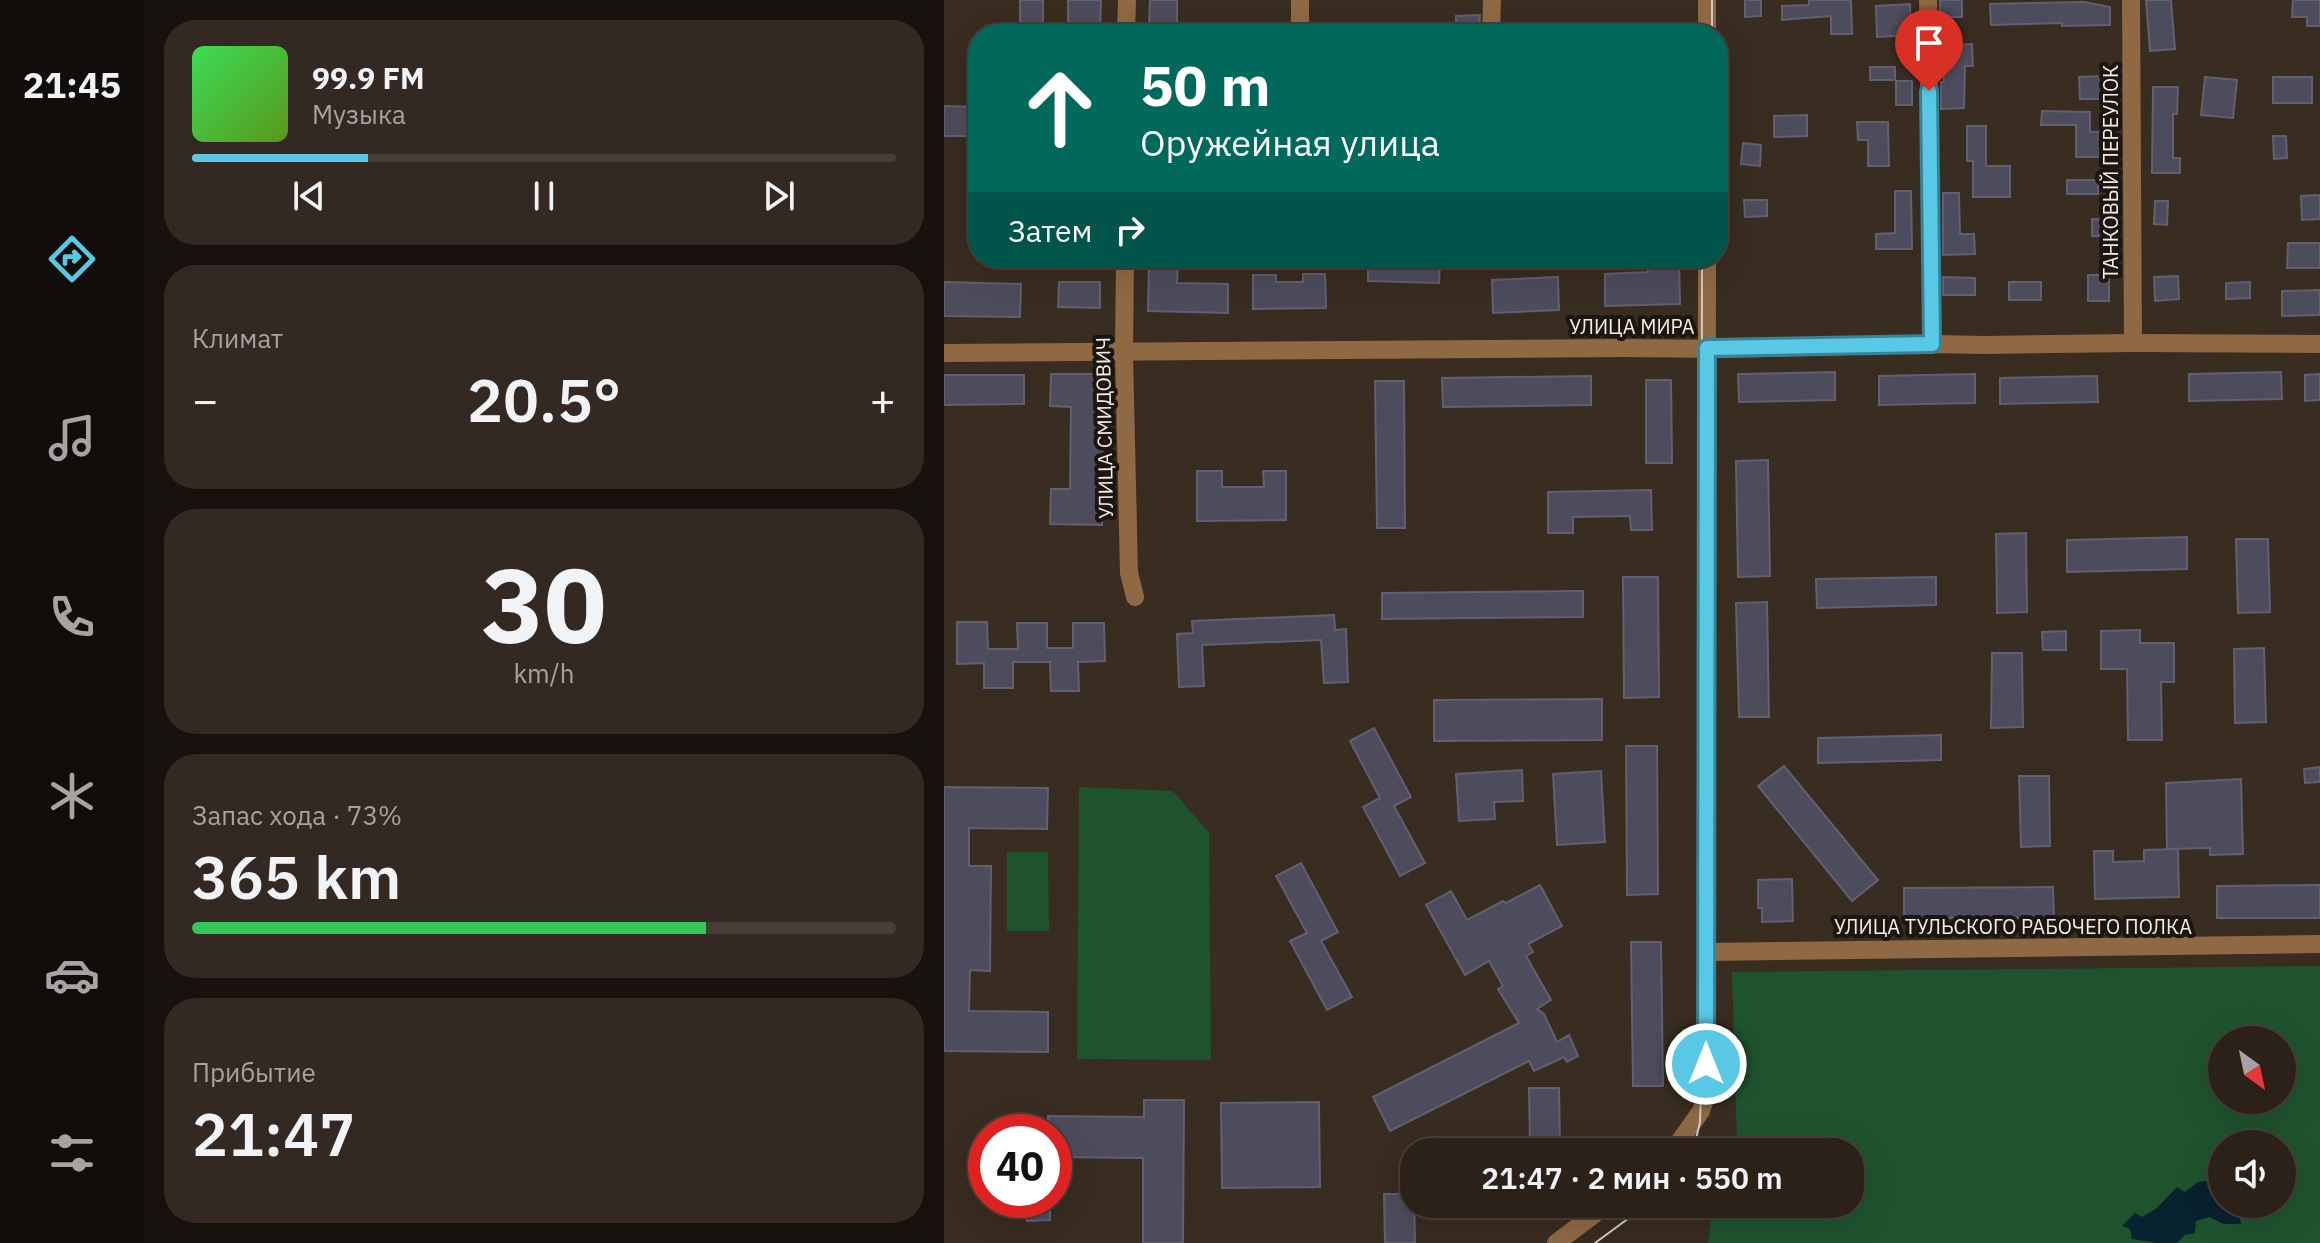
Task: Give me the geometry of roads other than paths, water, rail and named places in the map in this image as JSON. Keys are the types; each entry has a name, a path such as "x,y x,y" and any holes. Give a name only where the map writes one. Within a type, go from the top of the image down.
{"street":[{"path":"1126,24 1127,0"},
{"path":"1300,0 1300,24"},
{"path":"1491,24 1492,0"},
{"path":"1707,0 1707,24"},
{"path":"1928,0 1932,344"},
{"name":"ТАНКОВЫЙ ПЕРЕУЛОК","path":"2131,0 2133,343"},
{"name":"УЛИЦА СМИДОВИЧ","path":"1125,268 1129,573 1135,597"},
{"path":"1682,1138 1701,1111 1706,1096 1707,268"},
{"name":"УЛИЦА МИРА","path":"944,353 1932,344 2320,344"},
{"name":"УЛИЦА ТУЛЬСКОГО РАБОЧЕГО ПОЛКА","path":"1706,952 2320,944"},
{"path":"1556,1243 1589,1218"}],"water":[{"path":"2208,1181 2208,1217 2196,1221 2195,1233 2185,1235 2177,1243 2157,1243 2132,1239 2130,1229 2122,1226 2135,1213 2142,1217 2157,1208 2177,1187 2185,1192 2198,1182"},
{"path":"2211,1218 2241,1218 2241,1224 2224,1224"}],"tram line":[{"path":"1712,0 1712,24"},
{"path":"1696,1138 1701,1090 1702,268"},
{"path":"1595,1243 1629,1218"}]}
